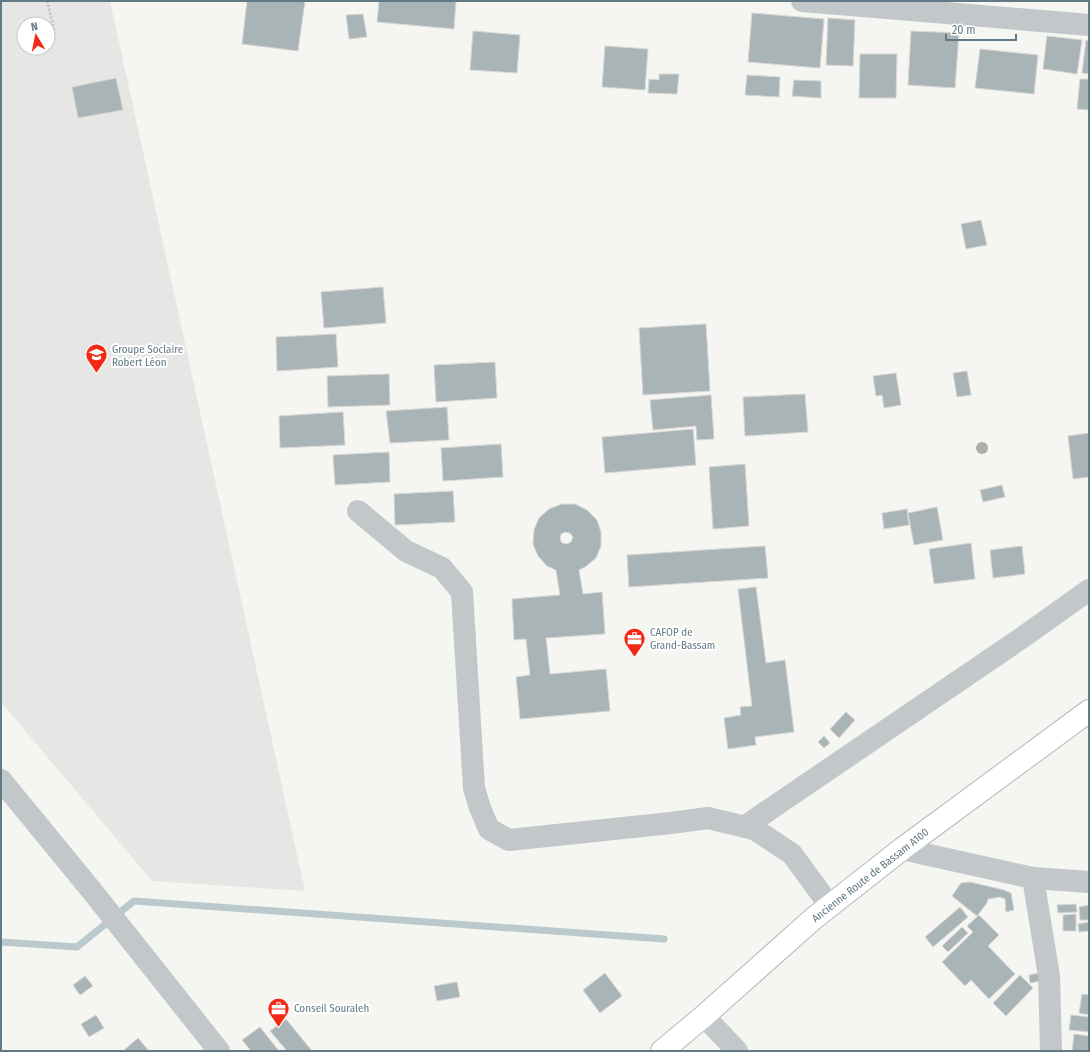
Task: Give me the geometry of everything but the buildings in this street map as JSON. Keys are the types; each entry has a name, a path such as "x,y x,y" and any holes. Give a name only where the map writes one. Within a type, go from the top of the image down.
{"main road":[{"name":"Ancienne Route de Bassam A100","path":"662,1051 704,1016 813,919 902,849 1089,712"}],"street":[{"path":"802,1 1016,10 1089,25"},
{"path":"358,511 406,551 442,568 462,592 474,788 480,808 489,829 509,840 708,818 754,830 792,854 830,906"},
{"path":"744,827 1023,637 1089,590"},
{"path":"1,780 92,892 213,1049"},
{"path":"902,849 1033,878 1089,882"},
{"path":"1033,878 1049,976 1051,1051"},
{"path":"704,1016 737,1051"}],"path":[{"path":"47,1 51,16"}],"shaded area":[{"name":"Groupe Soclaire Robert Léon","path":"1,1 110,1 305,891 152,881 1,702"}],"waterway":[{"path":"1,942 77,947 134,901 664,939"}],"place":[{"name":"Groupe Soclaire Robert Léon","path":"96,374"},
{"name":"CAFOP de Grand-Bassam","path":"634,658"},
{"name":"Conseil Souraleh","path":"278,1028"}]}
